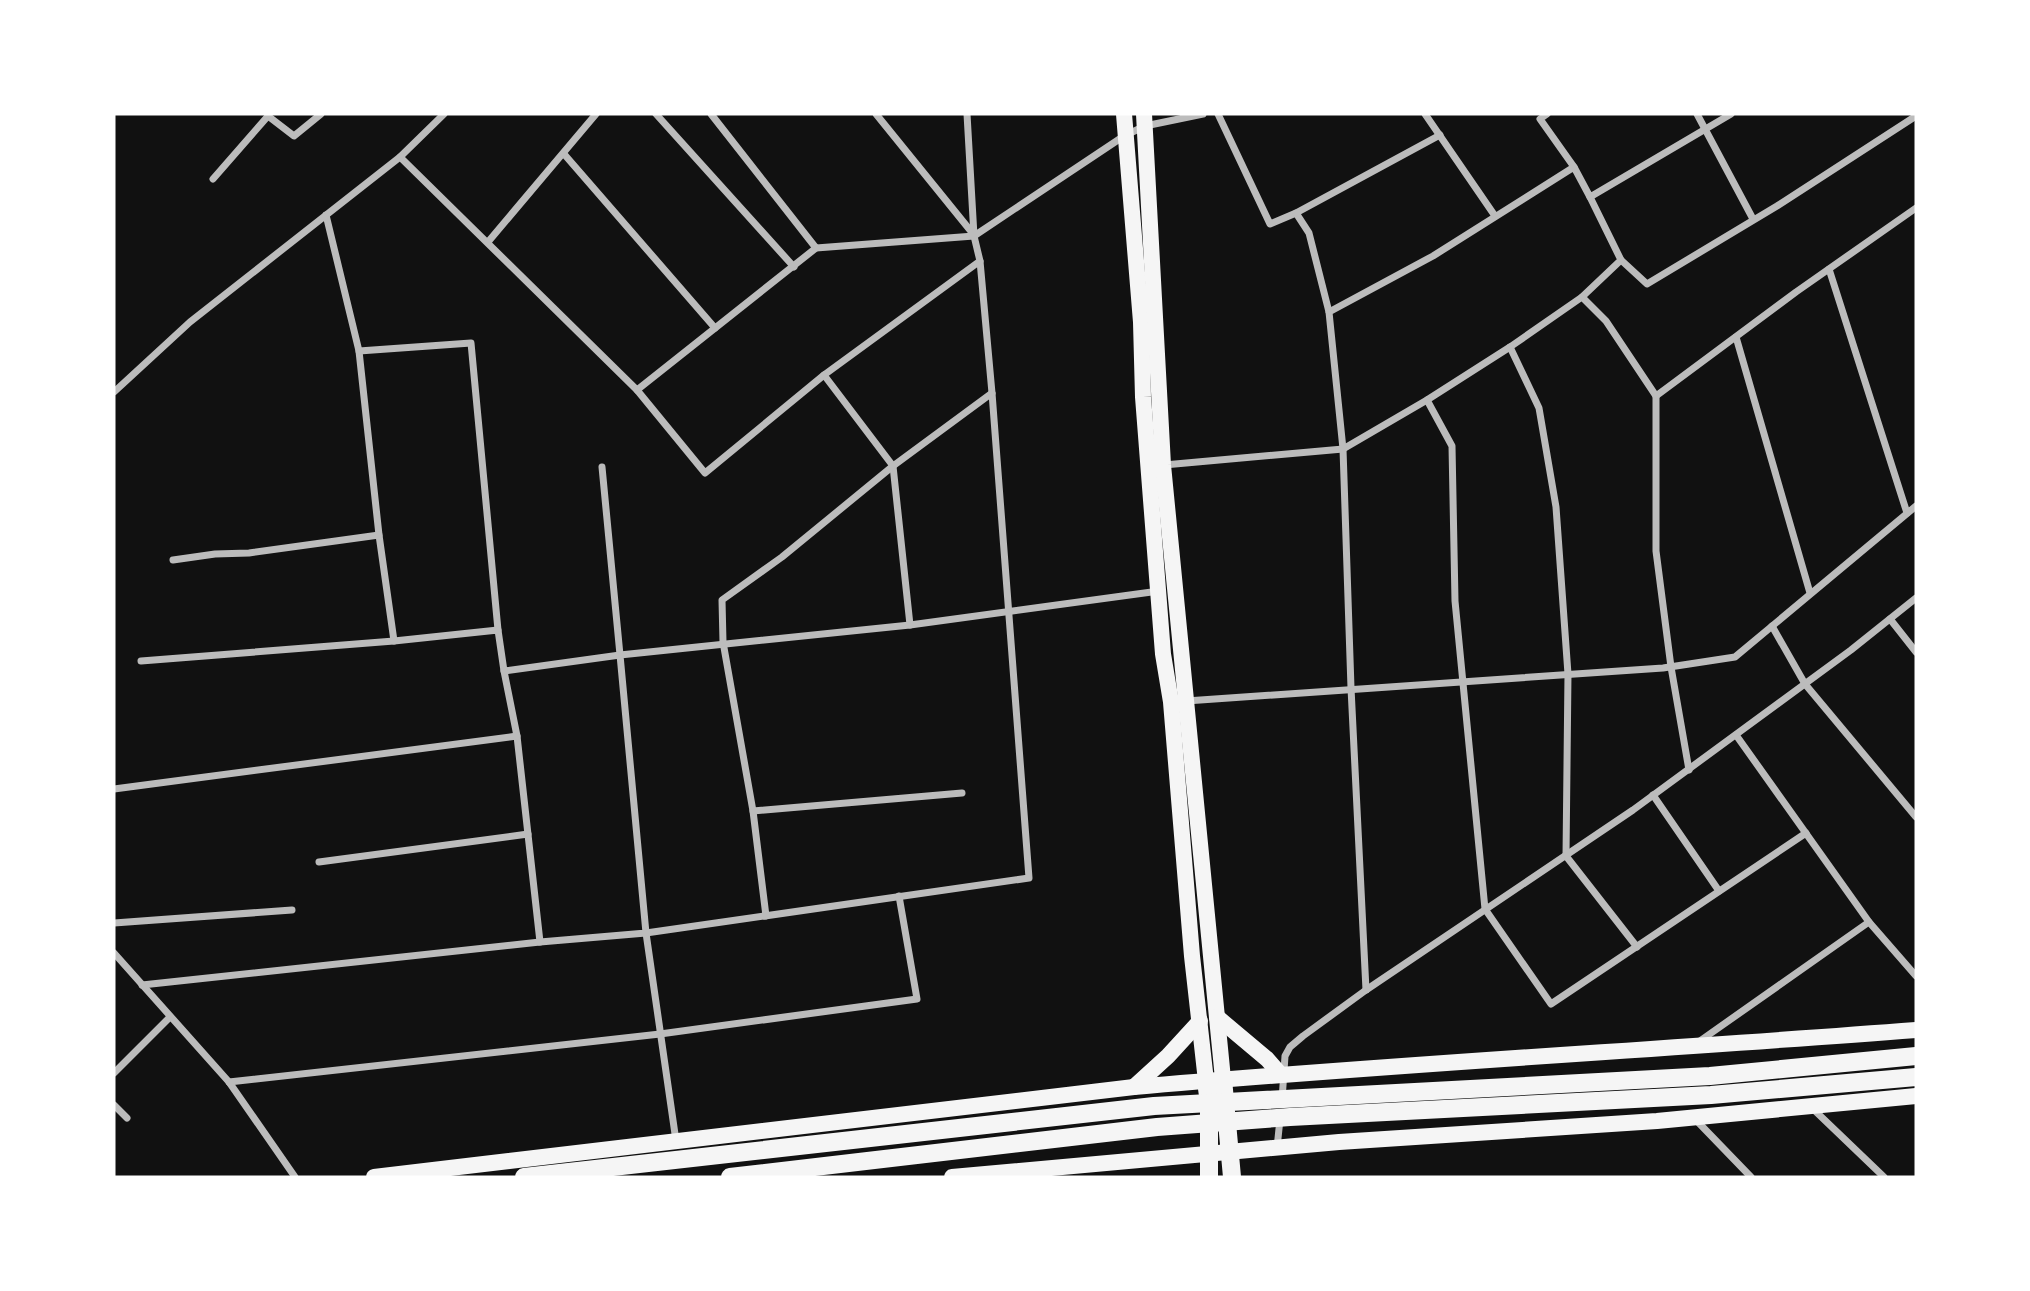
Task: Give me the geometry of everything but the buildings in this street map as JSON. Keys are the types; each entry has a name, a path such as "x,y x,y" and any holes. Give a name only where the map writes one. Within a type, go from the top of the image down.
{"highway":[{"path":"524,1177 1154,1106 1710,1076 1916,1056"},
{"path":"730,1177 1157,1127 1290,1117 1711,1095 1916,1077"},
{"path":"1214,1080 1230,1152 1232,1177"},
{"path":"1209,1177 1209,1102 1214,1080"}],"main road":[{"path":"1124,114 1141,322 1178,701 1217,1017 1214,1080"},
{"path":"1144,120 1163,654 1178,701 1187,896 1200,1021 1214,1080"},
{"path":"1187,896 1204,895"},
{"path":"1217,1017 1282,1075"},
{"path":"1135,1087 1200,1021"},
{"path":"374,1177 1135,1087 1916,1030"},
{"path":"952,1177 1067,1172 1208,1153 1694,1117 1916,1096"}],"street":[{"path":"214,179 268,116 294,136 321,114"},
{"path":"114,391 190,322 400,157 444,114"},
{"path":"488,242 596,114"},
{"path":"656,114 794,267"},
{"path":"711,114 816,248"},
{"path":"876,114 974,236"},
{"path":"142,985 646,933 1029,878 992,393 980,261 974,236 967,114"},
{"path":"636,390 816,248 974,236 1144,120 1203,114"},
{"path":"1218,114 1270,224 1296,213 1440,135"},
{"path":"1425,114 1495,216"},
{"path":"1547,114 1540,119 1574,167 1621,260 1647,284 1916,117"},
{"path":"1697,114 1753,219"},
{"path":"1590,197 1731,114"},
{"path":"564,154 715,328"},
{"path":"400,157 636,390 705,473 824,375 980,261"},
{"path":"1329,312 1433,256 1574,167"},
{"path":"1656,396 1916,208"},
{"path":"1296,213 1309,233 1329,312 1343,449 1351,688 1366,990"},
{"path":"326,215 359,351 379,535 394,641"},
{"path":"1156,466 1343,449 1510,347 1581,297 1621,260"},
{"path":"1829,269 1907,513"},
{"path":"1581,297 1606,321 1656,396 1656,551 1671,667 1689,770"},
{"path":"1736,337 1810,593"},
{"path":"359,351 471,343 498,629 517,736 540,942"},
{"path":"1510,347 1539,408 1556,507 1568,674 1566,856 1637,947"},
{"path":"824,375 893,466 909,625"},
{"path":"766,916 753,811 723,642 722,600 782,557 893,466 992,393"},
{"path":"1427,400 1452,446 1455,601 1485,909 1551,1004 1805,832"},
{"path":"601,467 646,933 676,1142"},
{"path":"1178,701 1671,667 1735,657 1916,506"},
{"path":"173,560 215,554 249,554 379,535"},
{"path":"504,671 723,642 909,625 1159,591"},
{"path":"1278,1148 1282,1075 1285,1056 1290,1047 1366,990 1689,770 1916,598"},
{"path":"1890,619 1916,652"},
{"path":"1772,626 1805,684 1916,817"},
{"path":"141,661 394,641 498,629"},
{"path":"1736,734 1869,922 1916,976"},
{"path":"114,789 517,736"},
{"path":"753,811 962,793"},
{"path":"1653,795 1719,891"},
{"path":"319,862 528,834"},
{"path":"229,1082 660,1034 917,999 899,897"},
{"path":"114,923 292,910"},
{"path":"1691,1047 1869,922"},
{"path":"114,953 229,1082 295,1177"},
{"path":"114,1073 170,1017"},
{"path":"114,1105 127,1118"},
{"path":"1810,1106 1884,1177"},
{"path":"1694,1117 1751,1177"}]}
